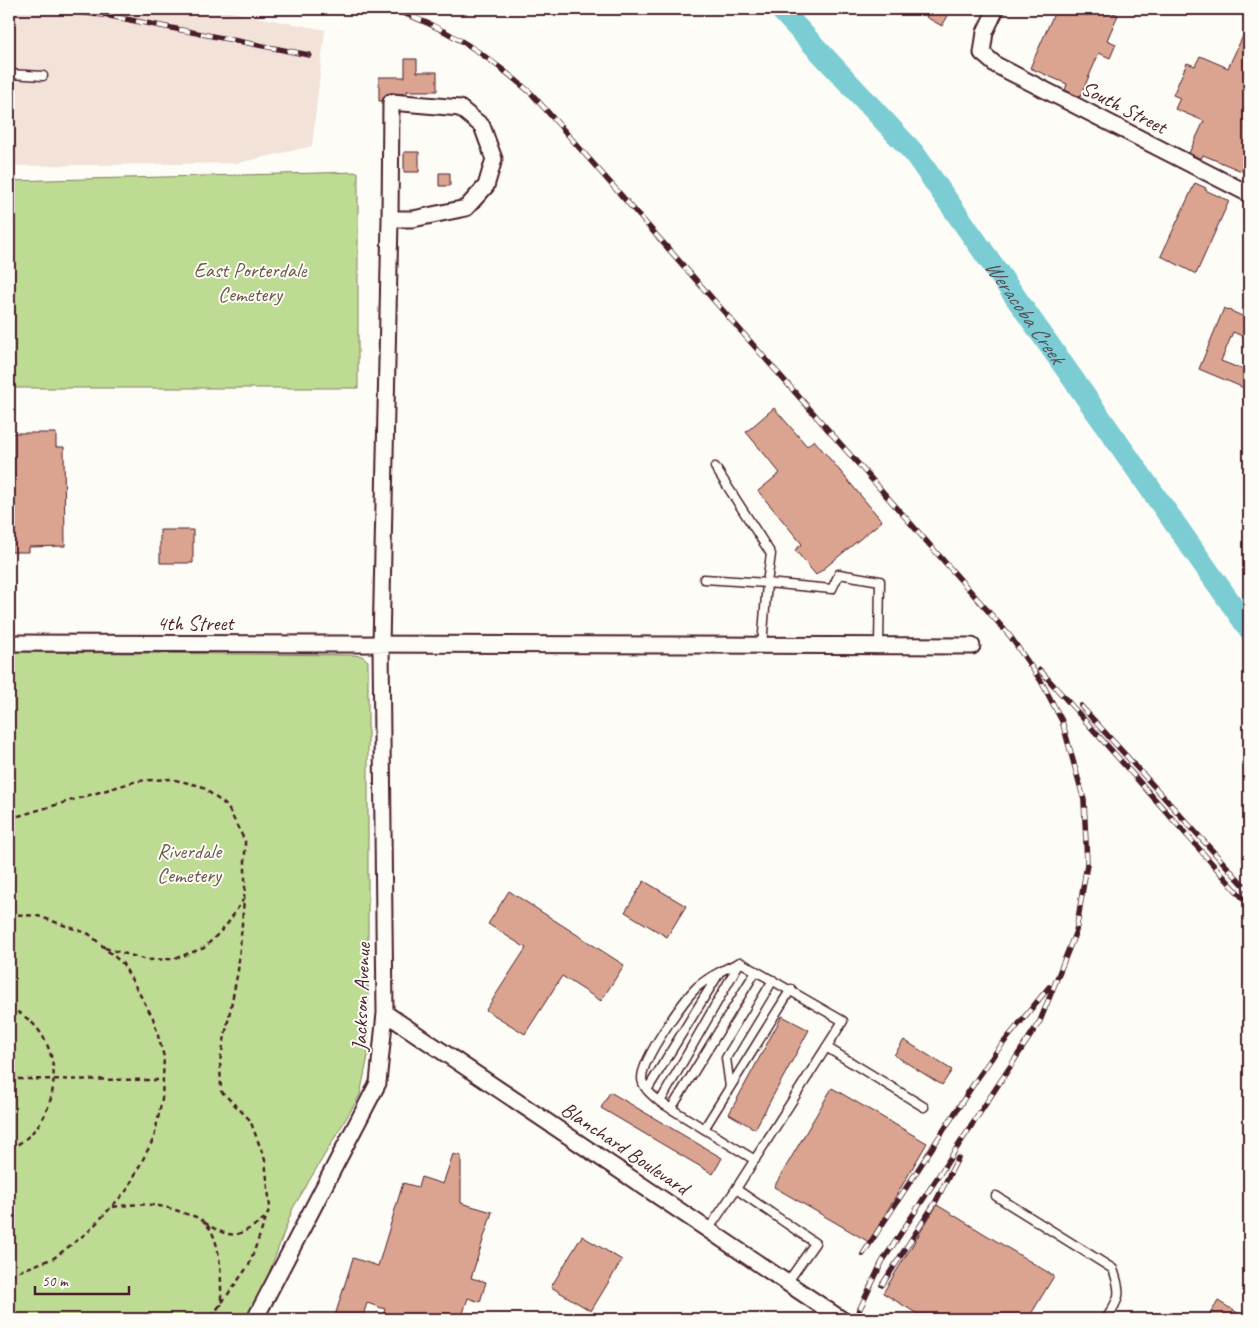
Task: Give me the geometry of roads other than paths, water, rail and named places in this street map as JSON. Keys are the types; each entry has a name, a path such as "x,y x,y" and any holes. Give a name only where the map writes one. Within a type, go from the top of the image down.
{"street":[{"name":"South Street","path":"996,9 985,32 982,53 996,65 1249,194"},
{"name":"Jackson Avenue","path":"255,1319 320,1192 373,1097 378,1083 384,1013 381,646 391,102 460,108 482,126 494,158 486,186 466,208 413,219 390,219"},
{"name":"4th Street","path":"9,644 972,646"},
{"name":"Blanchard Boulevard","path":"384,1013 841,1319"}],"lane":[{"path":"9,74 43,76"},
{"path":"715,467 771,554 762,646"},
{"path":"704,579 832,589 839,574 880,581 879,645"},
{"path":"708,1230 843,1021 791,989 740,962"},
{"path":"740,962 720,971 698,986 681,1006 645,1064 642,1080 647,1090 660,1102 755,1160"},
{"path":"660,1102 740,962"},
{"path":"647,1090 720,971"},
{"path":"671,1109 756,971"},
{"path":"730,1087 726,1058 773,980"},
{"path":"704,1129 791,989"},
{"path":"826,1047 924,1107"},
{"path":"736,1189 814,1243 788,1283"},
{"path":"996,1196 1113,1269 1120,1292 1119,1300 1106,1319"}],"waterway":[{"name":"Weracoba Creek","path":"780,9 914,153 1249,629"}],"railway":[{"path":"53,9 103,15"},
{"path":"94,9 110,16 309,55"},
{"path":"391,9 448,33 482,54 531,93 1010,636 1041,681 1062,721 1084,800 1087,864 1076,931 1040,1021 882,1262 855,1319"},
{"path":"1040,670 1249,905"},
{"path":"1081,706 1249,891"},
{"path":"863,1254 975,1082 996,1052 1049,987"},
{"path":"882,1285 935,1203 958,1158"}],"park label":[{"name":"East Porterdale Cemetery","path":"250,282"},
{"name":"Riverdale Cemetery","path":"189,863"}]}
